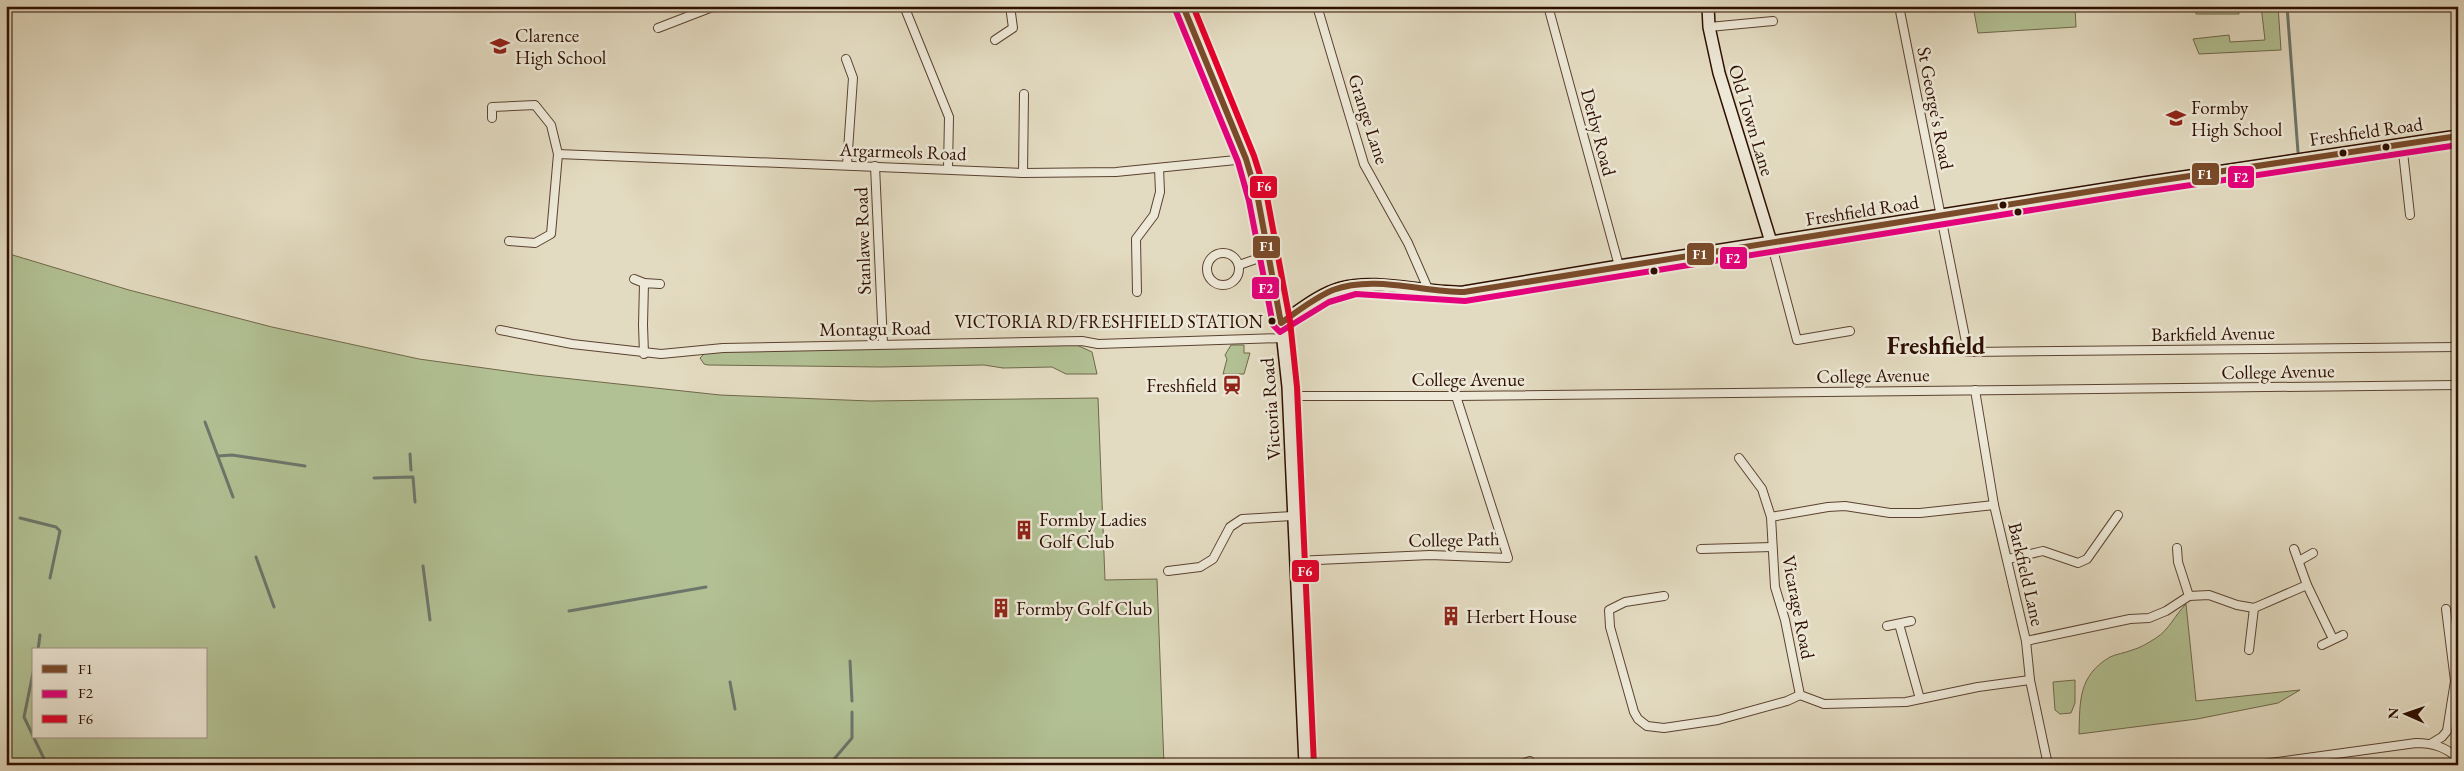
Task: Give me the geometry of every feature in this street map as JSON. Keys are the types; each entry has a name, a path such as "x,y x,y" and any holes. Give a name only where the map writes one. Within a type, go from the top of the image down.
{"street":[{"path":"658,28 715,6"},
{"path":"904,6 949,117 948,168"},
{"path":"995,40 1013,28 1010,6"},
{"name":"Victoria Road","path":"1183,6 1246,160 1258,199 1281,323 1288,396 1305,765"},
{"name":"Grange Lane","path":"1317,6 1364,164 1408,243 1430,291"},
{"name":"Derby Road","path":"1548,6 1618,266"},
{"name":"Old Town Lane","path":"1708,6 1709,27 1719,73 1771,242"},
{"name":"St George's Road","path":"1900,6 1940,215"},
{"path":"1709,27 1773,21"},
{"path":"846,59 853,78 847,165"},
{"path":"1023,172 1024,94"},
{"path":"492,118 492,107 535,105 551,125 558,154 551,234 535,242 510,241"},
{"name":"Freshfield Road","path":"1281,323 1314,300 1340,288 1355,286 1399,287 1430,291 1464,292 1940,215 2402,143 2458,136"},
{"path":"2402,143 2410,215"},
{"name":"Argarmeols Road","path":"558,154 1023,172 1108,172 1246,160"},
{"name":"Stanlawe Road","path":"875,166 883,344"},
{"path":"1137,292 1136,239 1154,215 1160,192 1159,168"},
{"name":"Barkfield Avenue","path":"1940,215 1968,352 2458,347"},
{"path":"1771,242 1797,340 1850,331"},
{"path":"1218,253 1229,253 1239,265 1238,276 1225,285 1214,282 1208,274 1210,259 1218,253"},
{"path":"1239,265 1268,255"},
{"path":"634,279 644,283 660,284"},
{"path":"644,283 642,326 644,354"},
{"name":"Montagu Road","path":"500,330 644,354 673,354 722,348 1082,341 1107,344 1283,338"},
{"name":"College Avenue","path":"1288,396 1456,396 2458,385"},
{"name":"Barkfield Lane","path":"1974,390 1994,505 2008,559 2015,601 2026,641 2030,680 2048,765"},
{"name":"College Path","path":"1295,561 1430,555 1508,558 1456,396"},
{"name":"Vicarage Road","path":"1739,458 1762,489 1771,517 1775,587 1785,620 1800,695"},
{"path":"1771,517 1828,507 1845,506 1890,513 1920,513 1994,505"},
{"path":"2008,559 2043,551 2078,563 2087,559 2118,515"},
{"path":"1168,570 1200,567 1213,559 1230,527 1242,519 1293,516"},
{"path":"1701,549 1772,547"},
{"path":"2177,548 2178,562 2189,596"},
{"path":"2294,549 2307,585 2333,639"},
{"path":"2298,561 2313,554"},
{"path":"2026,641 2123,620 2149,618 2166,611 2189,596 2209,595 2237,605 2254,608 2307,585"},
{"path":"1664,596 1624,602 1609,610 1610,627 1634,712 1642,722 1655,729 1713,721 1769,706 1800,695 1824,704 1865,705 1906,702 2030,680"},
{"path":"2249,650 2254,608"},
{"path":"2256,765 2301,762 2432,743 2442,737 2446,731 2455,681 2446,609"},
{"path":"1887,626 1911,621"},
{"path":"1899,624 1920,698"},
{"path":"2322,645 2344,634"},
{"path":"2432,743 2458,758"},
{"path":"1519,765 1530,761"}],"green space":[{"path":"1973,6 2075,6 2076,27 1978,33"},
{"path":"2195,6 2238,6 2239,14 2196,14"},
{"path":"2261,6 2278,6 2281,50 2199,54 2193,39 2229,35 2230,42 2265,40"},
{"path":"6,253 129,290 272,327 419,359 535,375 720,395 870,401 1098,398 1105,580 1157,579 1164,765 6,765"},
{"path":"1068,341 1092,352 1097,374 1066,374 1052,367 1003,368 984,365 882,367 708,365 704,364 700,358 706,352 722,350"},
{"path":"1231,345 1244,345 1244,353 1250,353 1244,374 1223,374 1227,359 1225,355"},
{"path":"2186,604 2196,701 2300,690 2278,703 2197,719 2079,734 2083,690 2092,672 2110,657 2138,648 2161,635"},
{"path":"2075,680 2075,703 2071,713 2060,714 2055,710 2053,682"}],"waterway":[{"path":"2287,6 2298,152"},
{"path":"205,422 233,497"},
{"path":"410,454 411,470"},
{"path":"218,456 232,455 305,466"},
{"path":"374,478 413,477 415,502"},
{"path":"20,518 56,527 60,531 50,578"},
{"path":"256,557 274,607"},
{"path":"423,566 430,620"},
{"path":"569,611 706,587"},
{"path":"38,648 40,635"},
{"path":"850,661 852,701"},
{"path":"32,678 24,717 32,734"},
{"path":"730,682 735,709"},
{"path":"829,765 852,738 852,712"},
{"path":"34,738 47,765"}],"transit line":[{"name":"F1","path":"1183,6 1246,159 1258,199 1281,323 1319,297 1333,290 1349,286 1381,284 1464,292 2143,183 2458,136"},
{"name":"F6","path":"1193,6 1254,156 1267,197 1290,321 1297,387 1314,765"},
{"name":"F2","path":"1175,9 1238,162 1249,201 1273,325 1280,332 1329,302 1356,294 1465,301 2144,192 2458,145"}],"place":[{"name":"Clarence High School","path":"500,46"},
{"name":"Formby High School","path":"2176,118"},
{"name":"VICTORIA RD/FRESHFIELD STATION","path":"1272,321"},
{"name":"Freshfield","path":"1232,385"},
{"name":"Formby Ladies Golf Club","path":"1024,530"},
{"name":"Formby Golf Club","path":"1001,608"},
{"name":"Herbert House","path":"1451,616"}],"district":[{"name":"Freshfield","path":"1936,346"}]}
